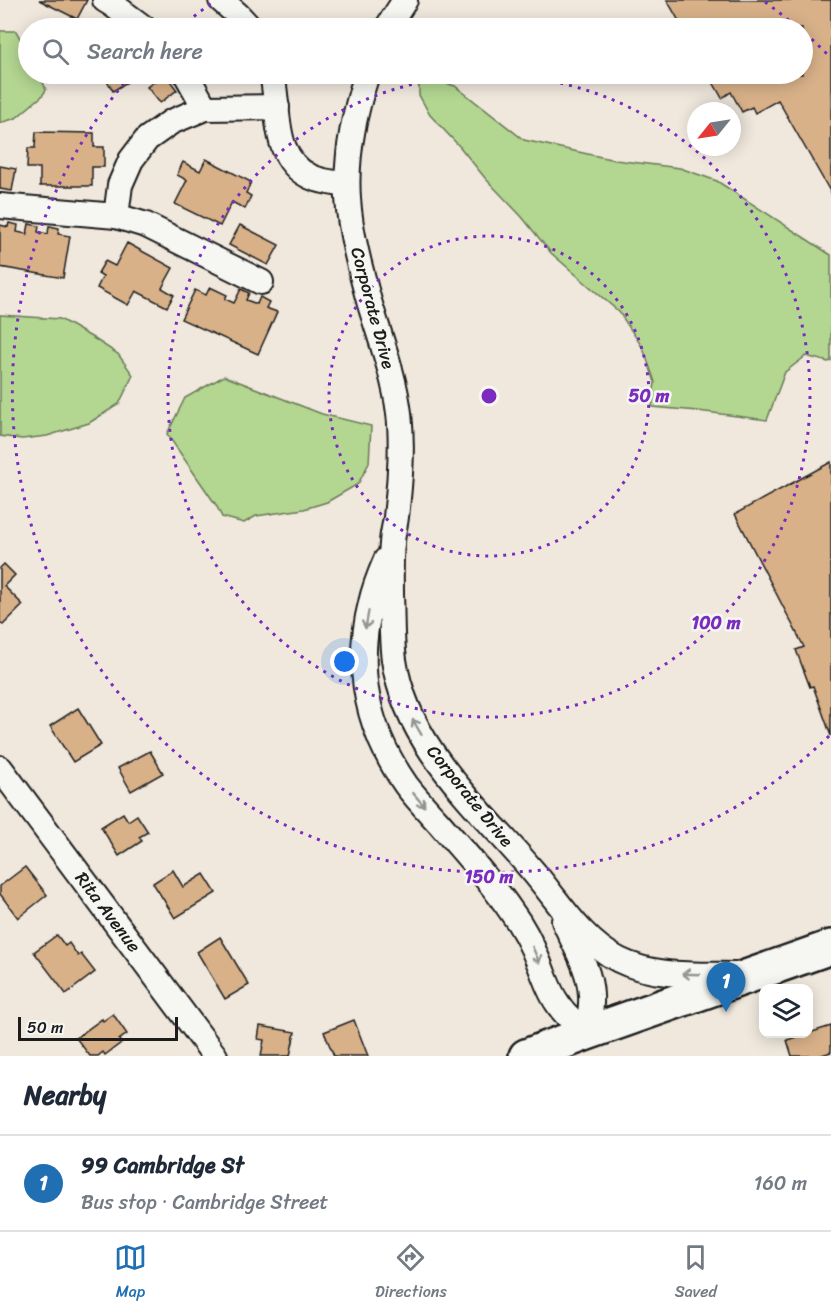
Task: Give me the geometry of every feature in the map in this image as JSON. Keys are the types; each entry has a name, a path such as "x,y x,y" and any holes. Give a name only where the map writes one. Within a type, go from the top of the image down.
{"main road":[{"path":"526,1056 831,947"}],"street":[{"path":"105,0 131,18"},
{"path":"221,0 241,18"},
{"path":"393,18 405,0"},
{"path":"192,84 205,108"},
{"path":"274,84 282,144 293,164 314,178 347,185"},
{"name":"Corporate Drive","path":"364,84 350,144 347,185 357,255 391,374 399,417 400,473 392,544 393,654 398,679 412,719 433,752 477,809 588,937 616,958 638,968 657,972 749,976"},
{"path":"116,216 120,185 131,160 147,139 171,122 205,108 277,107"},
{"path":"0,206 116,216 146,225 261,282"},
{"name":"Corporate Drive","path":"392,544 371,601 364,638 366,694 381,744 407,786 505,901 526,934 559,1006 587,1033"},
{"name":"Rita Avenue","path":"0,768 215,1056"},
{"name":"Corporate Drive","path":"531,869 559,912 582,960 591,994 587,1033"}],"green space":[{"path":"0,31 16,31 18,35 18,84 44,84 46,90 16,118 0,123"},
{"path":"419,84 448,84 455,86 524,140 615,160 680,168 717,181 831,255 831,361 806,356 785,372 767,420 652,407 655,382 643,348 619,312 551,253 522,217 430,115 419,95"},
{"path":"0,315 60,319 118,354 133,375 119,404 89,423 47,436 22,439 0,436"},
{"path":"224,376 322,414 371,426 369,463 358,484 327,502 304,509 256,516 244,523 222,517 167,434 185,398"}],"building":[{"path":"39,0 87,0 78,18"},
{"path":"667,0 831,0 831,193 778,100 755,113 752,107 742,112 741,102 736,102 731,92 722,98 714,84 813,84 813,18 677,18"},
{"path":"109,84 124,84 113,91"},
{"path":"151,84 172,84 177,90 160,103 147,87"},
{"path":"36,132 94,133 94,147 104,147 104,167 92,167 92,186 40,186 40,168 27,168 28,148 35,148"},
{"path":"206,159 251,182 246,193 251,196 245,209 232,202 220,226 175,204 187,180 177,175 183,162 200,171"},
{"path":"0,166 16,169 12,191 0,189"},
{"path":"9,223 18,225 17,232 27,234 29,224 39,226 38,232 48,234 49,226 59,228 58,234 70,236 63,278 0,267 0,225 8,227"},
{"path":"240,225 279,245 268,265 229,245"},
{"path":"127,243 173,268 162,288 174,295 167,307 136,291 128,305 97,288 103,276 98,273 105,261 115,266"},
{"path":"210,287 227,295 225,299 234,303 241,289 249,293 246,300 257,304 260,297 269,302 266,308 277,312 258,354 181,319 195,290 206,295"},
{"path":"831,462 831,736 813,686 810,687 796,650 804,647 735,514"},
{"path":"4,564 15,575 4,586 23,605 3,625 0,622 0,568"},
{"path":"78,708 101,745 73,762 50,726"},
{"path":"150,751 163,773 131,791 118,768"},
{"path":"123,813 128,821 137,815 148,832 139,837 142,841 119,856 101,827"},
{"path":"25,867 47,895 18,918 0,894 0,886"},
{"path":"173,870 183,887 204,874 216,893 175,918 153,883"},
{"path":"57,935 65,946 69,943 78,956 81,954 95,972 66,994 34,952"},
{"path":"220,937 249,985 225,999 197,952"},
{"path":"113,1014 127,1034 119,1040 121,1043 105,1055 103,1052 98,1056 90,1056 76,1038"},
{"path":"354,1020 368,1056 334,1056 324,1032"},
{"path":"260,1026 295,1032 290,1056 261,1056 264,1040 258,1039"},
{"path":"831,1026 831,1052 819,1056 792,1056 787,1040 813,1038 813,1032"}],"place":[{"name":"99 Cambridge St","path":"726,1012"}]}
